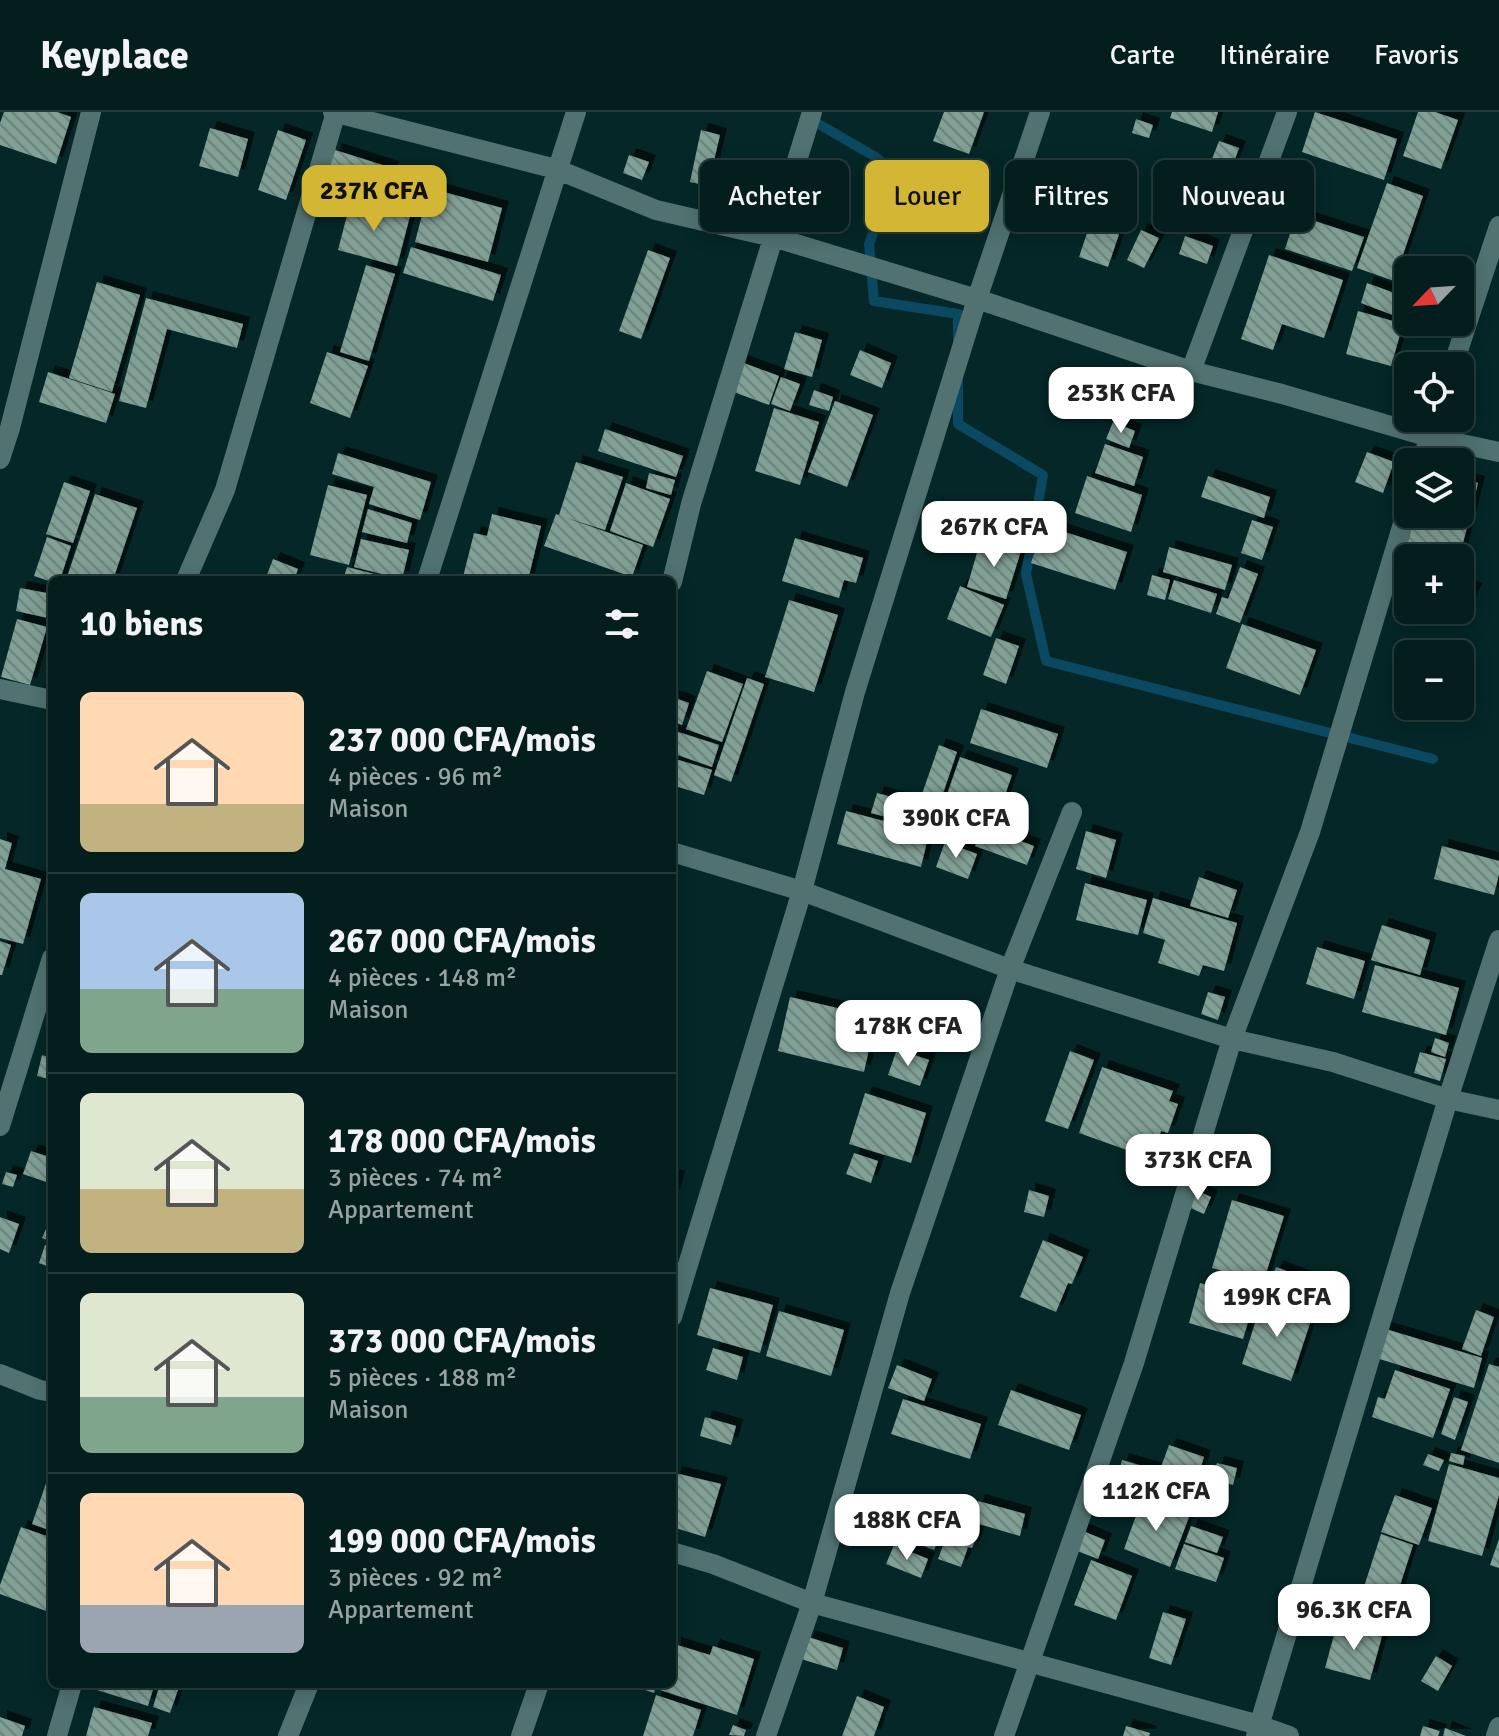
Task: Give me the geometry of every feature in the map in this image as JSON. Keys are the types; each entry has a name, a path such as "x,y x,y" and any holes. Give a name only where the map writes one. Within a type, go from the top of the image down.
{"street":[{"path":"0,459 91,112"},
{"path":"188,576 225,490 335,112 556,169 656,210 773,237 977,299 1191,371 1394,419"},
{"path":"428,576 576,112"},
{"path":"673,576 691,504 812,112"},
{"path":"676,1304 802,891 855,692 977,299 1040,112"},
{"path":"1191,371 1287,112"},
{"path":"1458,352 1499,226"},
{"path":"1443,432 1499,452"},
{"path":"1004,1736 1134,1363 1232,1039 1310,832 1402,528"},
{"path":"0,689 48,699"},
{"path":"766,1736 812,1603 900,1293 1010,969 1072,812"},
{"path":"676,853 802,891 1010,969 1232,1039 1333,1062 1448,1099 1499,1110"},
{"path":"1258,1731 1448,1099 1499,940"},
{"path":"0,1126 48,971"},
{"path":"0,1374 48,1391"},
{"path":"676,1553 713,1564 812,1603 1029,1661 1258,1731 1289,1736"},
{"path":"57,1736 71,1688"},
{"path":"288,1736 307,1688"},
{"path":"521,1736 538,1688"},
{"path":"1496,1736 1499,1727"}],"building":[{"path":"4,112 57,112 71,117 56,164 0,145 0,123"},
{"path":"944,112 984,112 969,154 933,141"},
{"path":"1172,112 1218,112 1212,132 1170,118"},
{"path":"1315,112 1397,139 1384,180 1302,152"},
{"path":"1418,112 1435,112 1458,120 1441,169 1403,156"},
{"path":"1136,119 1153,125 1149,138 1132,133"},
{"path":"210,128 248,139 238,177 199,166"},
{"path":"278,130 306,140 286,200 258,190"},
{"path":"701,130 720,135 714,160 700,160 700,184 690,182"},
{"path":"1219,141 1239,148 1235,160 1212,159"},
{"path":"335,150 392,168 383,198 325,180"},
{"path":"629,155 649,162 642,180 623,173"},
{"path":"1387,183 1423,196 1403,256 1394,256 1394,281 1357,268"},
{"path":"429,188 502,208 488,262 415,242"},
{"path":"351,200 410,216 397,266 338,250"},
{"path":"1314,221 1364,237 1352,271 1285,249 1290,232 1314,232"},
{"path":"1141,230 1159,238 1144,268 1127,260"},
{"path":"1087,232 1120,232 1108,267 1079,257"},
{"path":"1185,236 1213,246 1207,264 1179,254"},
{"path":"411,247 501,275 493,301 403,273"},
{"path":"648,250 670,258 641,339 619,331"},
{"path":"1269,255 1343,280 1324,338 1282,324 1273,350 1241,339"},
{"path":"366,265 395,274 369,361 340,352"},
{"path":"97,282 140,295 112,392 69,378"},
{"path":"1367,283 1394,293 1394,315 1361,303"},
{"path":"146,298 243,324 237,348 167,329 146,408 119,401"},
{"path":"1358,311 1394,321 1394,336 1400,336 1391,366 1346,354"},
{"path":"795,332 822,340 812,377 784,369"},
{"path":"860,350 891,363 882,388 850,375"},
{"path":"327,352 368,366 350,418 310,403"},
{"path":"741,362 779,376 769,405 731,391"},
{"path":"48,372 115,394 106,423 39,402"},
{"path":"781,377 800,384 790,411 771,404"},
{"path":"814,390 833,397 829,411 809,405"},
{"path":"835,401 873,415 847,487 808,472"},
{"path":"774,408 819,422 800,485 755,471"},
{"path":"1113,422 1135,431 1129,448 1106,439"},
{"path":"605,429 683,456 676,477 598,451"},
{"path":"1105,444 1143,457 1134,486 1095,473"},
{"path":"1367,452 1394,462 1383,493 1355,482"},
{"path":"338,453 431,482 420,520 369,504 374,487 332,474"},
{"path":"576,462 623,477 605,530 564,517 643,545 632,576 544,546 556,514 559,515"},
{"path":"649,473 675,480 671,495 646,488"},
{"path":"1087,476 1142,495 1131,532 1075,513"},
{"path":"1208,476 1270,497 1264,518 1201,497"},
{"path":"64,482 90,491 73,543 46,534"},
{"path":"626,483 670,499 653,547 610,531"},
{"path":"328,485 367,495 349,565 310,555"},
{"path":"95,494 137,508 114,576 67,576"},
{"path":"368,509 412,523 407,543 362,532"},
{"path":"492,514 541,526 529,576 463,576 474,533 487,536"},
{"path":"1252,520 1273,527 1262,560 1241,553"},
{"path":"1043,525 1127,552 1115,590 1031,563"},
{"path":"1411,528 1467,528 1463,544 1407,544"},
{"path":"47,537 71,546 61,576 48,576 48,581 34,576"},
{"path":"795,538 863,558 856,583 844,580 839,598 782,581"},
{"path":"361,539 409,550 403,576 354,567"},
{"path":"981,539 1021,551 1006,599 967,587"},
{"path":"1169,547 1232,565 1225,590 1163,572"},
{"path":"273,559 298,569 295,576 267,576"},
{"path":"347,567 382,576 344,576"},
{"path":"1240,567 1258,574 1240,623 1216,614 1222,597 1228,599"},
{"path":"1152,575 1170,580 1165,600 1147,595"},
{"path":"1174,580 1217,594 1211,613 1168,599"},
{"path":"960,586 1004,605 991,637 947,619"},
{"path":"20,588 48,593 48,618 16,611"},
{"path":"789,600 838,615 814,692 765,677"},
{"path":"17,619 47,627 30,685 1,677"},
{"path":"1242,624 1316,650 1300,695 1226,668"},
{"path":"996,638 1019,646 1006,684 983,675"},
{"path":"707,671 743,684 722,742 686,729"},
{"path":"747,678 764,684 731,782 714,775"},
{"path":"676,698 689,703 682,725 676,723"},
{"path":"981,709 1058,734 1047,768 970,743"},
{"path":"676,731 719,745 712,767 676,754"},
{"path":"939,745 957,752 933,823 914,817"},
{"path":"960,757 1012,775 999,812 992,809 986,825 942,809"},
{"path":"676,759 712,770 704,795 676,786"},
{"path":"877,793 899,799 894,819 871,813"},
{"path":"846,811 929,833 921,867 837,844"},
{"path":"982,827 1034,846 1027,865 975,846"},
{"path":"1086,831 1116,840 1106,878 1076,869"},
{"path":"0,839 12,843 5,869 41,879 23,944 0,938"},
{"path":"945,842 977,854 968,879 936,867"},
{"path":"1442,846 1499,861 1494,895 1434,879"},
{"path":"1199,877 1237,890 1228,918 1190,906"},
{"path":"1085,883 1147,900 1138,935 1076,920"},
{"path":"1153,898 1237,923 1224,971 1203,965 1199,976 1158,963 1165,940 1143,933"},
{"path":"1382,925 1430,940 1420,975 1371,960"},
{"path":"0,941 11,945 2,975 0,975"},
{"path":"1317,947 1365,961 1354,999 1306,984"},
{"path":"1375,965 1459,988 1446,1035 1362,1012"},
{"path":"1208,992 1225,997 1218,1020 1201,1014"},
{"path":"790,997 876,1017 864,1072 778,1051"},
{"path":"1435,1038 1449,1043 1445,1057 1431,1052"},
{"path":"897,1049 929,1060 920,1086 888,1075"},
{"path":"1070,1051 1094,1060 1068,1129 1045,1121"},
{"path":"1420,1052 1446,1059 1440,1081 1414,1073"},
{"path":"42,1055 48,1057 48,1079 37,1076"},
{"path":"1102,1067 1173,1091 1169,1101 1178,1104 1168,1133 1161,1131 1152,1159 1079,1133"},
{"path":"865,1093 926,1113 911,1163 849,1144"},
{"path":"31,1151 48,1157 48,1183 23,1174"},
{"path":"854,1153 878,1161 871,1183 846,1174"},
{"path":"6,1172 17,1175 13,1187 2,1184"},
{"path":"1193,1189 1211,1197 1204,1214 1186,1206"},
{"path":"1029,1190 1049,1196 1044,1217 1024,1212"},
{"path":"1232,1200 1284,1216 1263,1283 1212,1268"},
{"path":"0,1217 19,1224 9,1253 0,1249"},
{"path":"48,1224 48,1240 42,1238"},
{"path":"1043,1240 1083,1257 1056,1312 1020,1297"},
{"path":"45,1245 48,1246 47,1266 39,1263"},
{"path":"1276,1267 1315,1282 1305,1308 1266,1293"},
{"path":"1200,1283 1255,1299 1243,1339 1189,1323"},
{"path":"710,1288 773,1305 760,1353 697,1335"},
{"path":"1263,1298 1313,1314 1291,1381 1242,1364"},
{"path":"1476,1310 1494,1317 1481,1356 1462,1349"},
{"path":"779,1311 844,1330 831,1376 766,1356"},
{"path":"1382,1328 1482,1358 1474,1388 1373,1357"},
{"path":"713,1348 743,1357 737,1380 706,1370"},
{"path":"1489,1364 1499,1367 1499,1463 1461,1450"},
{"path":"897,1365 932,1379 924,1401 888,1388"},
{"path":"1395,1370 1450,1389 1433,1438 1372,1417 1378,1397 1385,1399"},
{"path":"1011,1390 1081,1415 1069,1450 998,1425"},
{"path":"1454,1397 1468,1402 1455,1440 1441,1434"},
{"path":"903,1399 981,1424 970,1459 891,1434"},
{"path":"705,1417 736,1426 731,1445 700,1436"},
{"path":"1169,1445 1204,1457 1197,1479 1161,1467"},
{"path":"1451,1453 1465,1456 1463,1465 1449,1461"},
{"path":"1428,1454 1444,1460 1439,1471 1423,1465"},
{"path":"1122,1460 1201,1483 1192,1513 1114,1491"},
{"path":"1217,1463 1237,1468 1233,1485 1212,1479"},
{"path":"1449,1464 1499,1478 1499,1495 1482,1556 1428,1541"},
{"path":"676,1473 721,1484 705,1537 676,1528"},
{"path":"48,1478 48,1530 32,1524"},
{"path":"1395,1495 1432,1508 1419,1545 1381,1532"},
{"path":"1142,1499 1189,1517 1170,1567 1124,1549"},
{"path":"978,1501 1025,1514 1020,1536 972,1522"},
{"path":"930,1510 948,1517 934,1550 917,1543"},
{"path":"952,1520 979,1530 972,1548 968,1547 961,1567 938,1559"},
{"path":"1191,1526 1223,1537 1217,1553 1185,1542"},
{"path":"21,1527 48,1537 46,1611 0,1594 0,1585"},
{"path":"1080,1530 1105,1540 1098,1559 1072,1549"},
{"path":"1381,1534 1413,1545 1393,1607 1361,1596"},
{"path":"1499,1539 1499,1568 1490,1565"},
{"path":"1184,1544 1224,1558 1216,1582 1175,1569"},
{"path":"894,1545 928,1559 921,1578 886,1564"},
{"path":"1091,1560 1132,1576 1116,1620 1074,1605"},
{"path":"1163,1612 1186,1619 1171,1665 1149,1658"},
{"path":"1337,1624 1382,1636 1370,1680 1325,1668"},
{"path":"808,1637 843,1648 837,1670 801,1659"},
{"path":"676,1645 710,1655 713,1646 754,1659 737,1715 660,1690 676,1688"},
{"path":"1436,1656 1452,1666 1438,1691 1421,1681"},
{"path":"91,1688 153,1688 148,1706"},
{"path":"159,1688 179,1688 170,1713 153,1707"},
{"path":"640,1688 656,1688 654,1693"},
{"path":"656,1695 701,1710 693,1736 643,1736"},
{"path":"857,1696 884,1707 874,1736 842,1736"},
{"path":"94,1707 152,1723 148,1736 86,1736"},
{"path":"0,1717 25,1726 22,1736 0,1736"},
{"path":"733,1725 746,1730 744,1736 729,1735"},
{"path":"1126,1726 1150,1733 1149,1736 1123,1736"},
{"path":"1423,1726 1440,1731 1438,1736 1420,1736"},
{"path":"1445,1728 1466,1736 1443,1736"}],"waterway":[{"path":"813,114 815,122 874,156 895,173 869,244 874,301 958,314 958,341"},
{"path":"958,381 958,424 1043,475 1026,574 1046,661 1433,759"}]}
